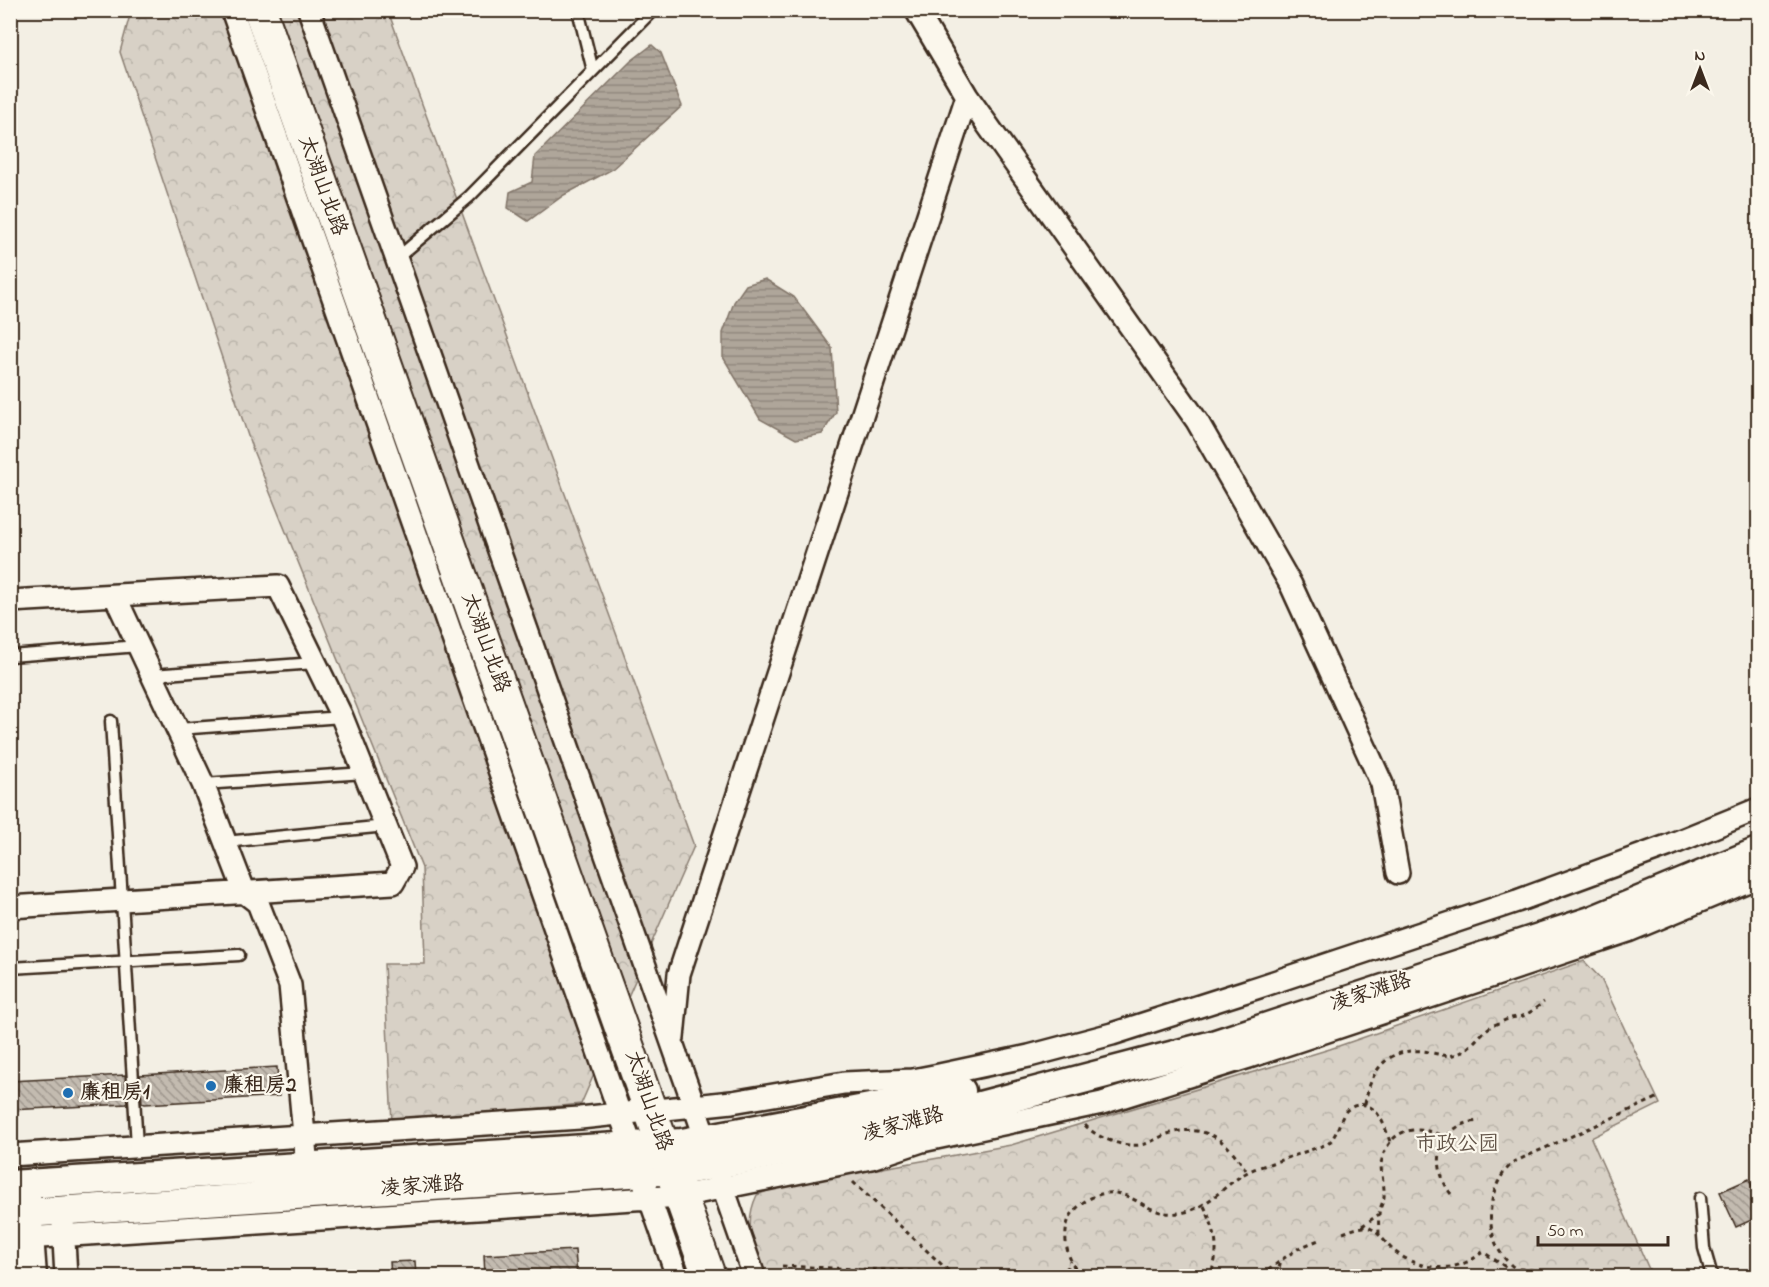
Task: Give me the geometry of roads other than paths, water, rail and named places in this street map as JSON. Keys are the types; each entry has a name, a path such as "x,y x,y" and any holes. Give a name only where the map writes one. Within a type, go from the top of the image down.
{"main road":[{"name":"太湖山北路","path":"260,10 672,1108"},
{"name":"太湖山北路","path":"280,10 672,1108 728,1276"},
{"name":"凌家滩路","path":"19,1226 644,1185 858,1109 942,1096 1208,1027 1584,904 1758,833"},
{"name":"凌家滩路","path":"18,1185 630,1146 692,1167 864,1136 1213,1045 1591,921 1758,852"},
{"name":"太湖山北路","path":"692,1167 709,1276"},
{"path":"18,1185 19,1226 32,1276"}],"street":[{"path":"232,10 676,1276"},
{"path":"309,10 672,1044"},
{"path":"916,10 968,96 1197,421 1291,585 1382,784 1398,873"},
{"path":"754,1276 692,1167 672,1108 672,1044 679,974 968,96"},
{"path":"10,601 278,586 342,717 402,867 393,883 10,907"},
{"path":"115,596 203,784 245,893 258,903 290,985 307,1167"},
{"path":"10,1155 568,1119 732,1102 844,1083 913,1080 1029,1056 1112,1034 1517,901 1667,846 1758,809"},
{"path":"692,1167 836,1166 871,1158 922,1141 1102,1103 1238,1061 1628,931 1758,877"},
{"path":"58,1152 66,1276"}],"lane":[{"path":"578,10 593,72"},
{"path":"396,259 470,197 653,10"},
{"path":"10,656 139,646"},
{"path":"152,675 315,663"},
{"path":"178,729 342,717"},
{"path":"111,722 137,1146"},
{"path":"203,784 365,772"},
{"path":"225,842 386,826"},
{"path":"10,968 239,955"},
{"path":"1700,1198 1704,1248 1712,1276"}],"place":[{"name":"廉租房2","path":"211,1086"},
{"name":"廉租房1","path":"68,1093"}],"park label":[{"name":"市政公园","path":"1457,1145"}]}
